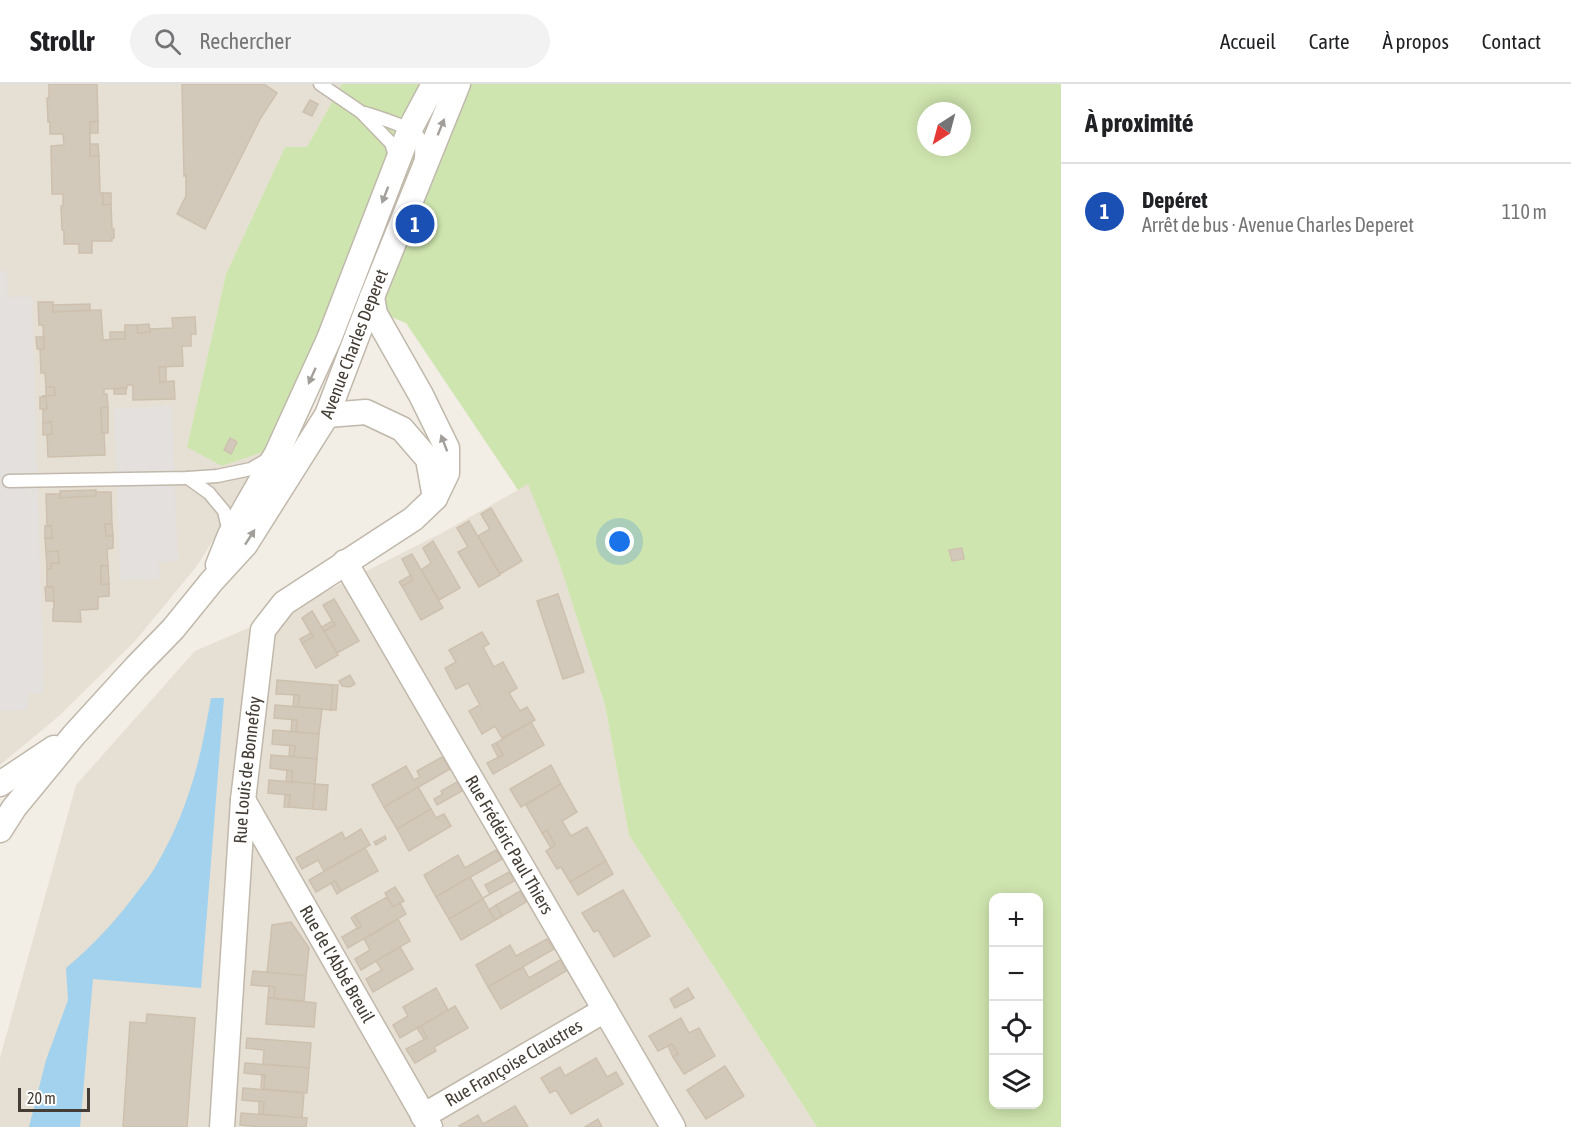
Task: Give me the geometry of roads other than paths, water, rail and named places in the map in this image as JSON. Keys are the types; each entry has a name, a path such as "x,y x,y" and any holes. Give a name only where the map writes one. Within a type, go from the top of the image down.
{"street":[{"name":"Avenue Charles Deperet","path":"212,581 230,535 277,453 329,339 410,129 434,84"},
{"name":"Avenue Charles Deperet","path":"0,830 14,808 74,735 173,629 245,545 327,415 372,297 459,84"},
{"name":"Rue Louis de Bonnefoy","path":"222,1127 243,800 263,630 284,603 413,519 435,498 447,473 447,448 421,395 375,314 372,297"},
{"path":"327,415 366,412 402,429 428,459 435,498"},
{"name":"Rue Frédéric Paul Thiers","path":"345,562 673,1127"},
{"name":"Avenue Charles Deperet","path":"0,784 74,735"},
{"name":"Rue de l'Abbé Breuil","path":"243,800 427,1121"},
{"name":"Rue Françoise Claustres","path":"427,1121 605,1010"}],"lane":[{"path":"320,84 361,112 391,143 397,163"},
{"path":"361,112 410,129 418,136 422,146 418,185"},
{"path":"9,481 218,476 251,469 277,453"},
{"path":"188,478 209,493 224,512 230,535"}],"water":[{"path":"211,698 224,698 201,988 93,979 80,1127 29,1127 46,1060 68,1000 66,968 87,949 133,898 150,876 164,852 193,779"}],"place":[{"name":"Depéret","path":"415,224"}]}
